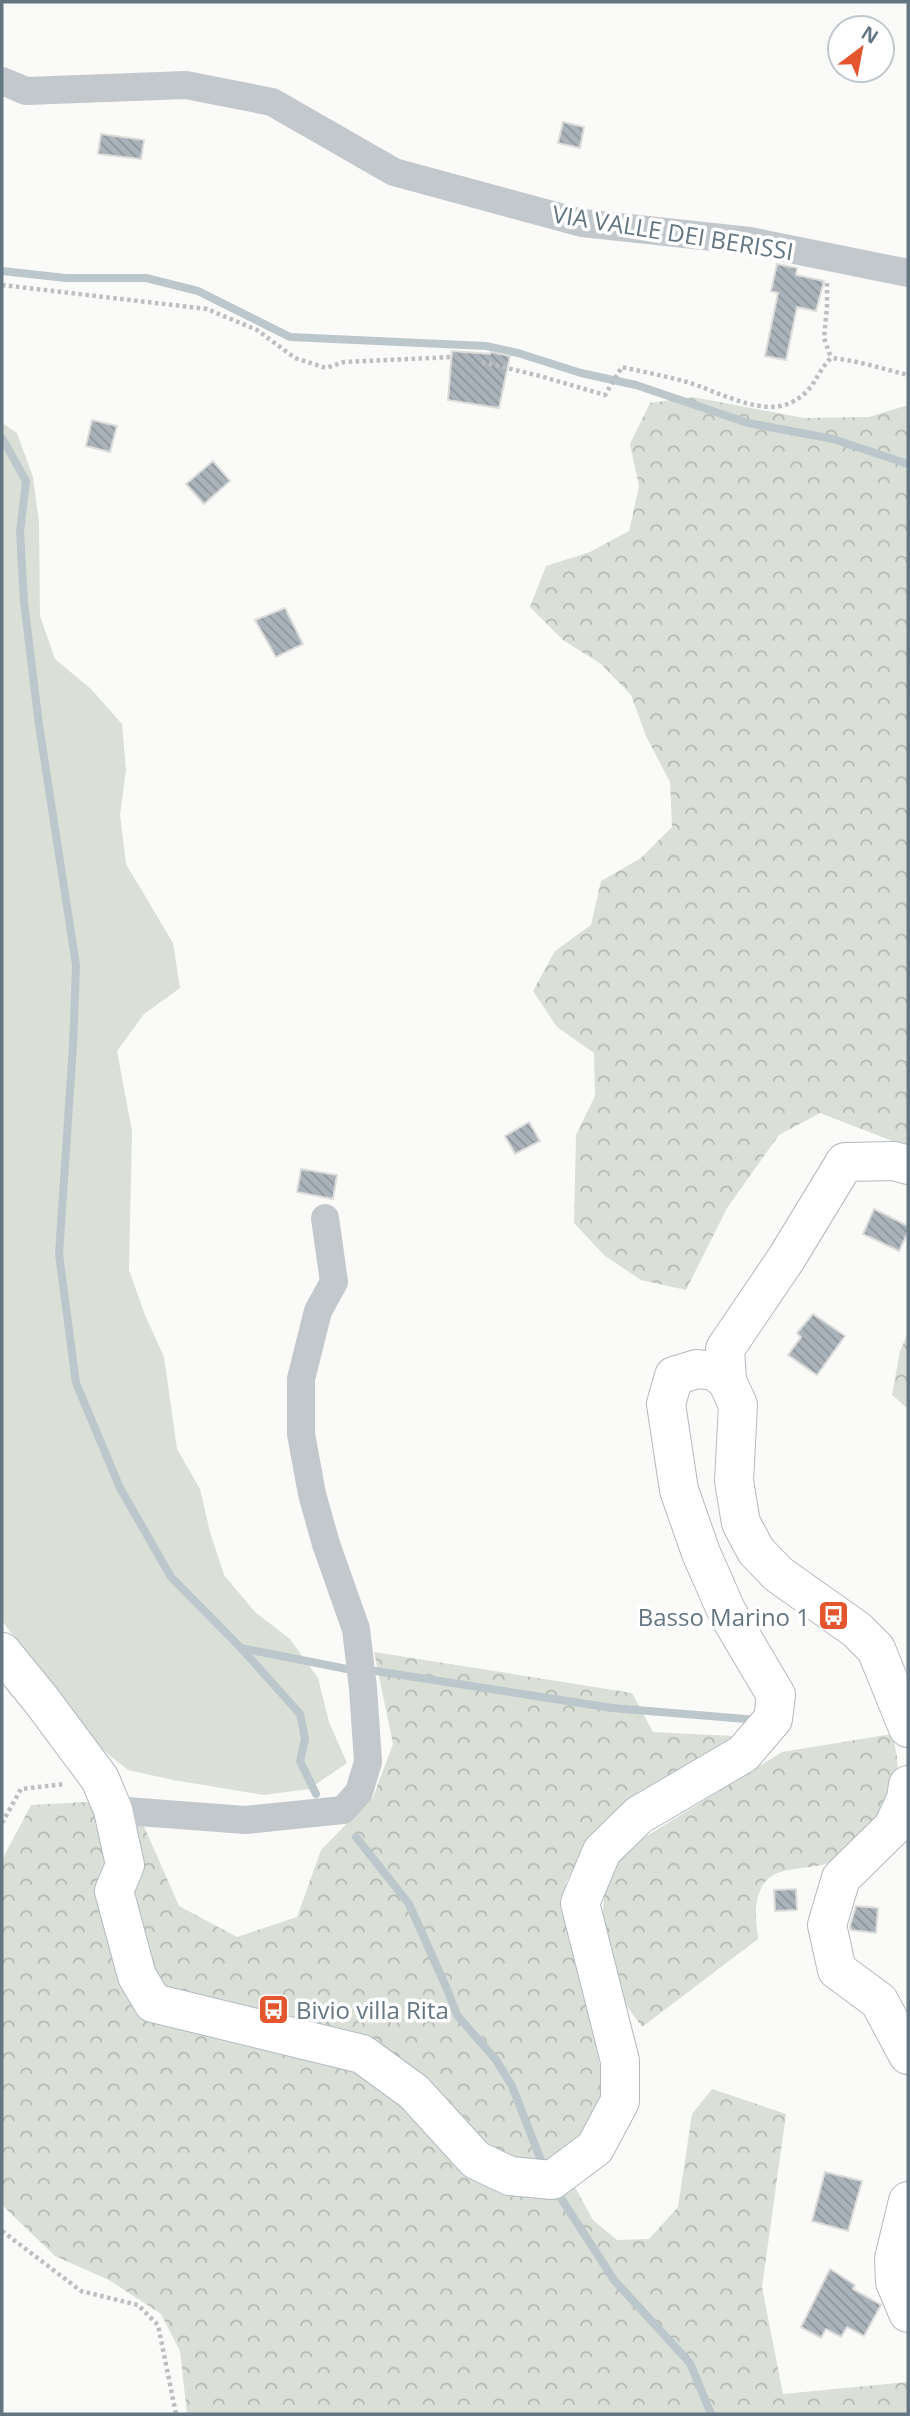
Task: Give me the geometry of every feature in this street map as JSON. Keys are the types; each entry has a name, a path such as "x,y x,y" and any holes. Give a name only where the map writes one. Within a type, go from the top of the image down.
{"street":[{"name":"VIA VALLE DEI BERISSI","path":"2,81 26,91 186,85 260,99 272,102 394,172 582,223 750,241 908,274"},
{"path":"908,1164 894,1161 845,1162 786,1259 724,1349 727,1381 738,1405 734,1481 741,1523 756,1552 778,1574 857,1630 876,1649 908,1728"},
{"path":"106,1795 245,1820 344,1810 359,1792 369,1762 356,1629 326,1544 312,1494 301,1433 300,1379 318,1311 334,1282 325,1218"},
{"path":"2,1652 42,1701 106,1795 125,1864 114,1891 137,1976 153,2003 362,2054 414,2092 476,2160 510,2176 552,2180 595,2148 621,2101 620,2062 580,1903 602,1851 639,1815 743,1754 773,1718 776,1695 727,1612 679,1490 666,1404 674,1376 697,1369 714,1371 727,1381"},
{"path":"908,1786 906,1799 893,1827 841,1878 827,1925 838,1970 879,2001 908,2055"},
{"path":"908,2201 894,2259 895,2282 908,2313"}],"path":[{"path":"823,278 827,284 824,338 831,358"},
{"path":"2,285 207,309 257,330 295,358 326,368 344,362 452,357"},
{"path":"482,362 605,395 622,367 688,383 745,404 769,406 789,404 810,390 831,358 847,359 860,365 908,375"},
{"path":"2,1823 21,1789 106,1795"},
{"path":"2,2231 81,2291 138,2305 158,2325 176,2414"}],"green space":[{"path":"693,397 804,418 869,417 908,405 908,1147 820,1113 779,1135 727,1208 686,1290 641,1280 605,1256 574,1223 576,1135 595,1096 594,1053 557,1027 533,991 555,951 591,925 601,881 641,858 672,827 670,782 646,736 631,695 601,664 563,640 530,607 546,566 590,552 629,531 639,486 630,444 650,403"},
{"path":"2,423 17,433 33,477 39,523 40,616 55,659 91,689 122,724 126,770 120,815 126,864 173,943 180,988 144,1014 117,1051 132,1131 129,1270 164,1357 177,1449 200,1489 224,1575 255,1612 290,1639 318,1678 329,1722 347,1763 309,1789 264,1795 128,1770 93,1742 2,1621"},
{"path":"908,1333 908,1409 892,1395 900,1351"},
{"path":"374,1652 632,1693 653,1732 733,1736 732,1744 587,1845 566,1882 567,1923 603,2082 597,2111 575,2143 559,2158 593,2220 617,2240 649,2239 678,2207 692,2114 712,2089 786,2114 762,2287 783,2394 908,2382 908,2414 187,2414 180,2351 161,2314 109,2280 55,2256 2,2205 2,1860 31,1805 86,1802 139,1815 179,1906 237,1937 297,1917 321,1850 373,1797 393,1744"},
{"path":"892,1734 898,1763 896,1785 889,1801 874,1822 854,1844 834,1860 770,1877 758,1896 758,1939 642,2027 613,1987 602,1926 604,1895 613,1867 637,1842 782,1752"}],"building":[{"path":"563,122 584,127 580,148 558,143"},
{"path":"101,134 144,140 141,159 98,154"},
{"path":"777,264 797,268 796,275 824,281 816,311 797,307 786,360 765,356 778,293 771,291"},
{"path":"452,351 491,352 510,356 499,408 448,400"},
{"path":"92,420 117,426 110,452 86,446"},
{"path":"213,461 230,481 204,504 186,484"},
{"path":"285,608 303,644 276,657 255,620"},
{"path":"529,1122 540,1141 515,1154 505,1136"},
{"path":"301,1169 337,1175 333,1199 297,1192"},
{"path":"874,1209 908,1226 899,1251 863,1234"},
{"path":"813,1314 845,1336 817,1375 788,1355 801,1337 797,1333"},
{"path":"796,1889 797,1910 775,1911 774,1890"},
{"path":"856,1906 878,1908 876,1933 851,1930"},
{"path":"825,2172 862,2181 848,2231 812,2221"},
{"path":"830,2269 855,2285 853,2289 881,2305 864,2336 847,2327 841,2337 826,2329 821,2338 801,2327"}],"waterway":[{"path":"2,271 66,278 146,278 198,291 290,337 486,346 581,373 636,385 748,423 833,439 908,464"},
{"path":"2,438 26,481 20,532 24,602 39,725 76,965 59,1254 76,1383 120,1488 171,1577 241,1648 300,1714 305,1739 300,1761 316,1794"},
{"path":"241,1648 347,1669"},
{"path":"376,1671 612,1708 758,1720"},
{"path":"356,1837 409,1904 457,2015 496,2060 512,2086 544,2168"},
{"path":"557,2192 614,2280 690,2363 711,2414"}],"place":[{"name":"Basso Marino 1","path":"833,1616"},
{"name":"Bivio villa Rita","path":"273,2009"}]}
